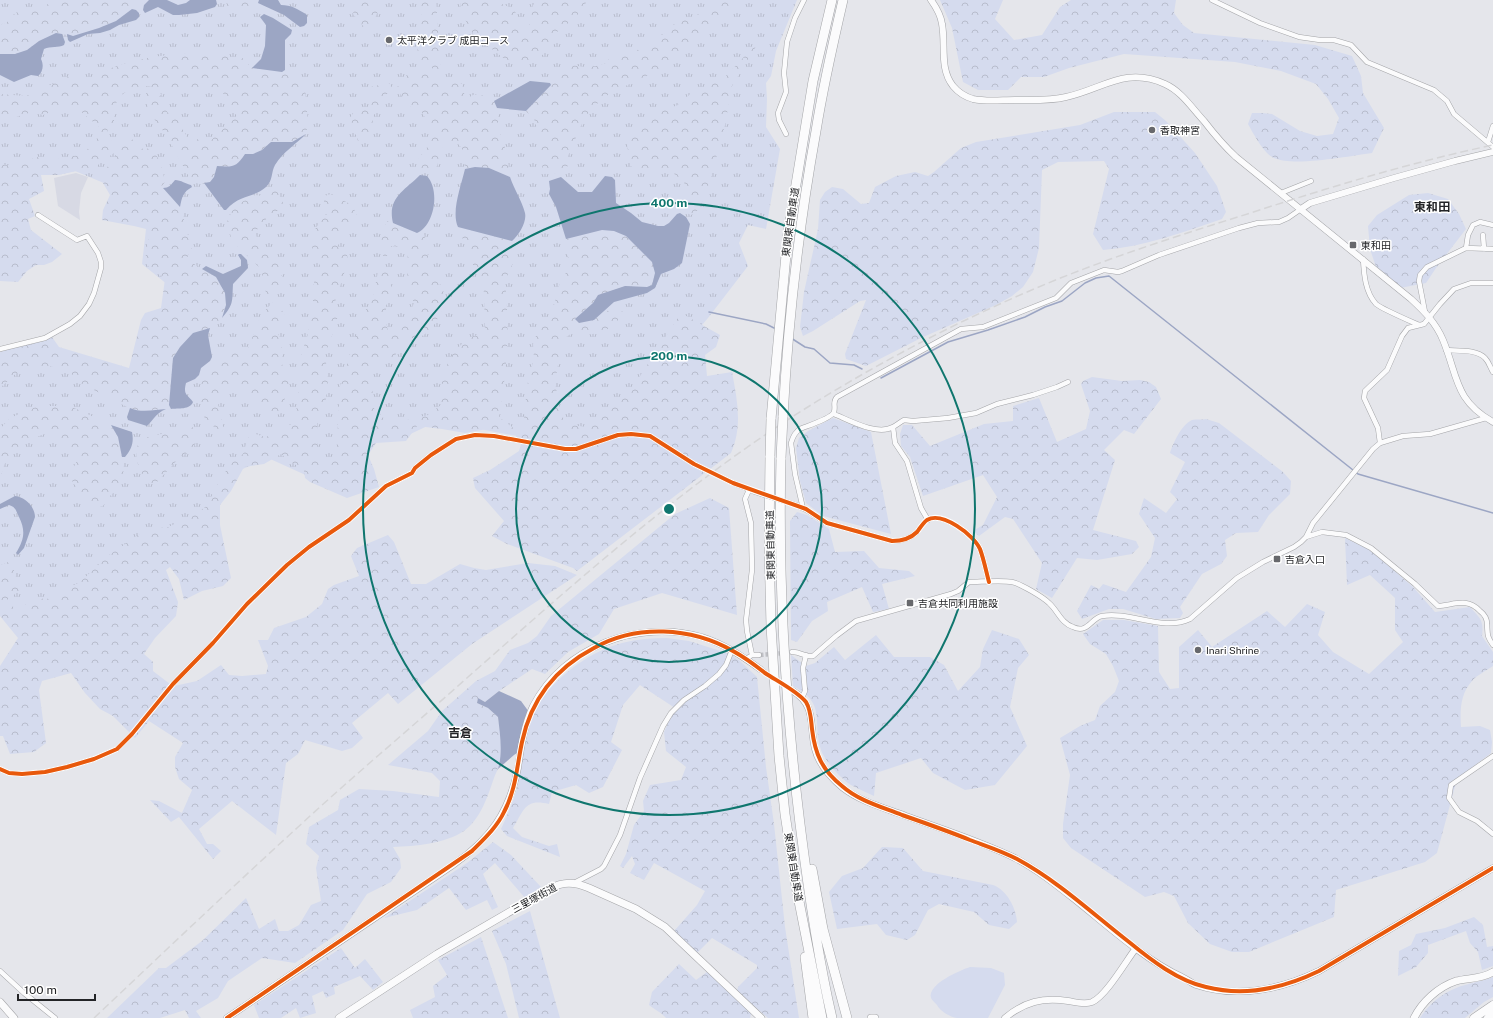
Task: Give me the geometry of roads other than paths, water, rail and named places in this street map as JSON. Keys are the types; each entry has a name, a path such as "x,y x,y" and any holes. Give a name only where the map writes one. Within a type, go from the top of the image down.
{"highway":[{"name":"東関東自動車道","path":"822,1018 796,886 785,814 779,756 771,626 769,545 771,419 788,233 813,81 832,0"},
{"name":"東関東自動車道","path":"832,1018 807,879 794,775 784,653 780,530 784,388 792,300 816,129 843,0"},
{"path":"794,775 823,929 847,1018"},
{"path":"796,886 813,1018"},
{"path":"1474,1018 1493,1005"},
{"path":"1488,1018 1493,1014"}],"main road":[{"name":"三里塚街道","path":"339,1018 437,954 557,885 568,882 589,888 636,910 665,927 761,1018"},
{"path":"1414,1018 1422,1005 1442,988 1456,982 1486,976 1493,972"},
{"path":"0,1002 14,1018"}],"street":[{"path":"786,134 779,120 778,113 786,92 784,73 787,42 795,18 804,0"},
{"path":"931,0 936,7 942,24 947,77 960,92 971,98 985,101 1066,97 1093,89 1120,78 1139,77 1165,84 1179,92 1218,139 1236,157 1412,298 1430,318 1444,340 1461,393 1474,408 1493,422"},
{"path":"1212,0 1260,22 1299,37 1334,40 1350,45 1367,62 1434,90 1447,101 1454,114 1493,147"},
{"path":"1488,142 1493,126"},
{"path":"834,414 834,402 837,397 961,329 983,327 1056,298 1071,283 1104,270 1118,272 1159,255 1239,228 1258,223 1279,222 1288,218 1310,203 1455,161 1493,152"},
{"path":"1280,193 1311,181"},
{"path":"0,349 45,338 70,324 80,316 89,304 100,276 100,259 87,236 77,240 38,215"},
{"path":"1466,248 1468,235 1473,225 1480,222 1493,225"},
{"path":"1483,235 1484,249"},
{"path":"1425,312 1419,285 1420,275 1427,267 1466,248 1493,249"},
{"path":"1363,259 1365,279 1370,294 1377,304 1419,325"},
{"path":"1380,443 1378,428 1364,398 1365,391 1387,370 1402,336 1408,328 1424,324 1454,289 1471,283 1493,284"},
{"path":"1446,350 1482,356 1491,361 1492,372"},
{"path":"834,414 874,429 884,429 893,427 904,420 913,421 948,418 976,412 997,404 1033,396 1068,382"},
{"path":"800,507 802,504 794,466 791,442 792,438 800,429 826,419 834,414"},
{"path":"1306,537 1313,523 1352,474 1380,443 1403,436 1430,434 1486,418"},
{"path":"893,427 895,443 907,461 921,508 928,520"},
{"path":"0,769 9,773 22,774 45,772 94,759 117,749 173,684 287,565 309,547 349,520 386,486 412,473 415,468 427,458 456,439 474,435 494,436 565,449 576,449 618,435 631,434 650,436 694,464 732,483 800,507 813,513 827,524 892,541 900,541 908,538 915,534 928,520 938,518 945,520 969,535 980,549 989,582"},
{"path":"750,490 745,499 751,523 752,570 746,620 752,655"},
{"path":"792,652 796,651 810,657 813,656 836,636 861,619 903,609 951,594 958,591 969,582 1012,582 1050,604 1063,620 1071,627 1077,629 1084,628 1102,616 1126,616 1173,624 1183,622 1190,619 1237,578 1263,562 1294,547 1306,537 1322,532 1346,535 1371,548 1415,584 1438,606 1468,602 1476,606 1485,616 1487,623 1487,635 1493,645"},
{"path":"227,1018 453,865 480,844 495,826 505,810 512,792 522,741 533,708 550,682 568,664 603,643 620,636 646,631 687,633 703,638 732,650 760,669"},
{"path":"574,883 604,866 620,835 640,778 663,726 671,714 684,700 705,686 719,674 726,665 732,650"},
{"path":"746,659 752,655 759,655"},
{"path":"802,698 805,691 803,668 806,655"},
{"path":"793,691 802,698 810,710 814,742 818,757 825,769 844,788 872,804 1017,859 1052,881 1136,948 1171,972 1194,984 1205,987 1239,991 1261,990 1275,988 1304,978 1319,971 1493,868"},
{"path":"1493,756 1451,785 1449,798 1459,812 1477,821 1493,834"},
{"path":"1005,1018 1025,1004 1044,999 1055,999 1080,1003 1093,1002 1104,993 1136,948"},
{"path":"0,971 55,1018"}],"waterway":[{"path":"881,378 948,342 1025,317 1045,307 1062,301 1085,283 1096,278 1109,276 1358,474 1493,513"},
{"path":"709,312 766,324 776,329"},
{"path":"791,338 805,347 814,349 830,363 854,365 862,369"}],"tunnel":[{"path":"759,655 785,653"},
{"path":"760,669 788,688"}],"railway":[{"path":"94,1018 318,809 592,569 720,466 811,405 901,353 963,321 1026,292 1081,270 1172,238 1335,186 1398,168 1493,145"}],"place":[{"name":"太平洋クラブ 成田コース","path":"389,40"},
{"name":"香取神宮","path":"1152,130"},
{"name":"東和田","path":"1353,245"},
{"name":"吉倉入口","path":"1277,559"},
{"name":"吉倉共同利用施設","path":"910,603"},
{"name":"Inari Shrine","path":"1198,650"}],"district":[{"name":"東和田","path":"1432,207"},
{"name":"吉倉","path":"460,733"}]}
